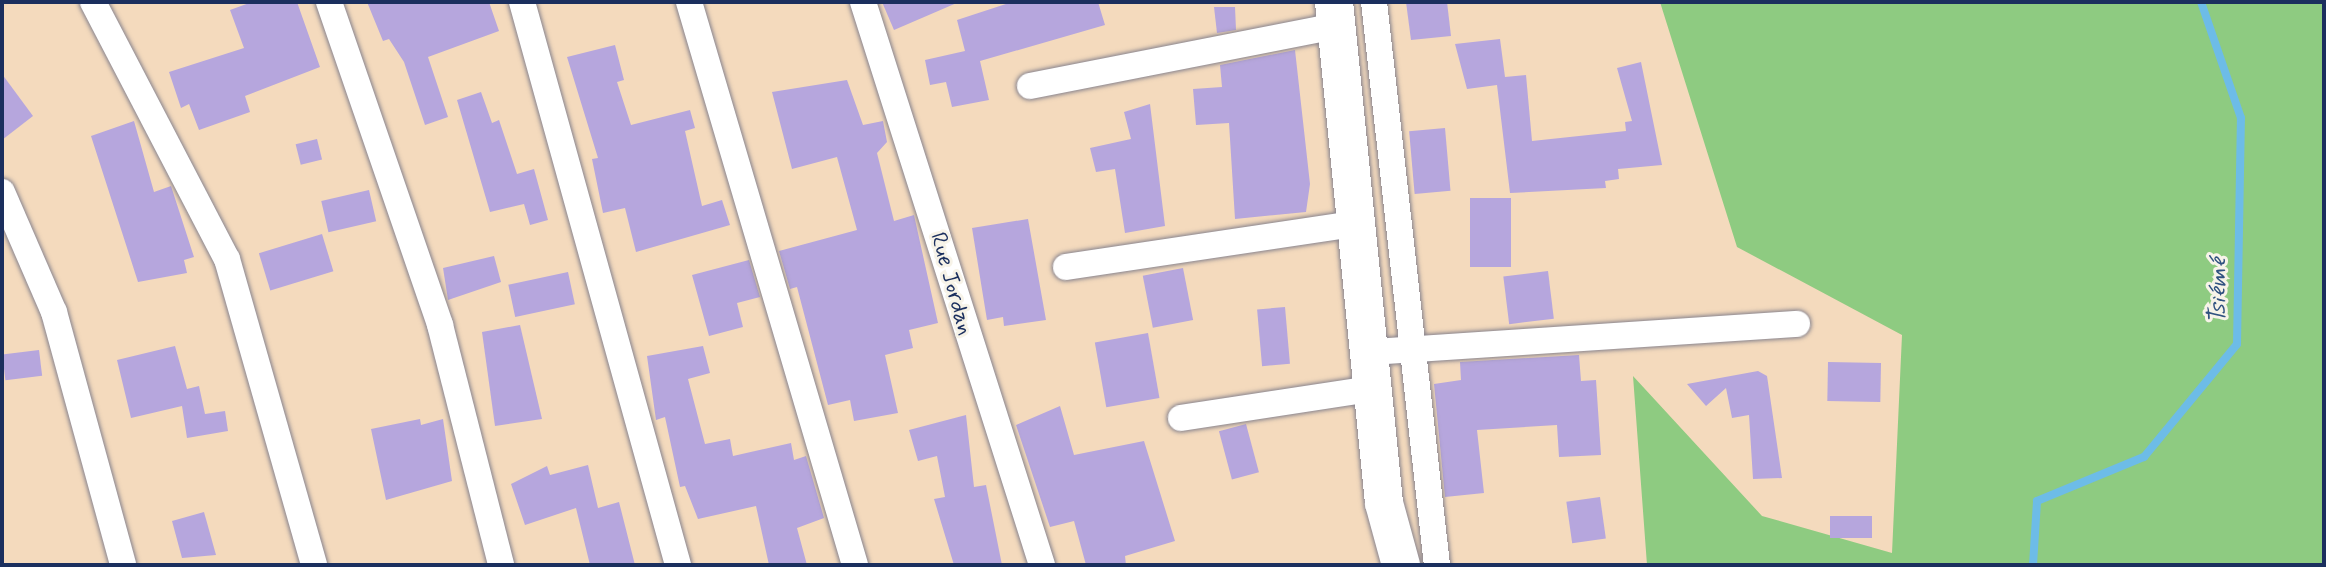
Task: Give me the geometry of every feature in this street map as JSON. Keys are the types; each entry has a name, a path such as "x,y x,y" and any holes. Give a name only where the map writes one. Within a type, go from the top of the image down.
{"main road":[{"path":"1335,14 1355,224 1374,370 1384,503 1401,565"}],"street":[{"path":"93,2 227,259 314,565"},
{"path":"329,2 440,324 501,565"},
{"path":"522,2 678,565"},
{"path":"689,2 855,565"},
{"name":"Rue Jordan","path":"863,2 1042,565"},
{"path":"1374,2 1410,352 1437,565"},
{"path":"1030,86 1335,14"},
{"path":"2,192 54,312 123,565"},
{"path":"1066,267 1355,224"},
{"path":"1181,418 1374,370 1410,352 1797,324"}],"green space":[{"path":"1660,2 2324,2 2324,565 1647,565 1633,376 1762,516 1892,553 1902,335 1737,247"}],"building":[{"path":"252,2 297,2 320,67 245,96 250,112 199,130 189,104 181,108 169,72 244,48 230,10"},
{"path":"367,2 489,2 499,31 428,57 448,117 425,125 404,62 389,39 383,41"},
{"path":"882,2 959,2 894,30"},
{"path":"1012,2 1098,2 1105,25 980,61 989,100 952,107 946,82 930,85 925,60 965,51 957,20"},
{"path":"1406,2 1447,2 1451,36 1411,40"},
{"path":"1214,7 1235,7 1236,30 1217,33"},
{"path":"1500,39 1505,77 1526,75 1532,141 1626,131 1625,122 1632,121 1617,68 1641,62 1662,165 1618,169 1619,179 1605,181 1606,188 1510,193 1497,85 1467,89 1455,44"},
{"path":"615,45 624,80 617,82 631,125 690,110 695,128 685,131 702,206 722,200 730,225 636,252 625,208 603,213 592,159 598,158 567,57"},
{"path":"1295,50 1310,184 1306,212 1235,219 1229,123 1196,125 1193,89 1222,87 1220,65"},
{"path":"2,74 33,116 2,140"},
{"path":"847,80 863,125 883,121 887,142 877,153 894,221 914,215 938,323 909,330 913,348 885,355 898,413 854,421 850,400 828,405 797,287 790,289 779,251 857,230 837,157 792,169 772,92"},
{"path":"481,92 492,123 499,120 517,174 534,169 548,220 530,225 524,204 490,212 457,100"},
{"path":"1150,104 1165,226 1125,233 1115,169 1096,172 1090,148 1131,139 1124,112"},
{"path":"134,121 154,192 171,186 194,257 184,260 187,273 138,282 91,136"},
{"path":"1445,128 1450,191 1415,194 1409,131"},
{"path":"317,139 322,159 301,165 296,144"},
{"path":"369,190 376,221 328,232 321,201"},
{"path":"1470,198 1511,198 1511,267 1470,267"},
{"path":"1028,219 1046,320 1004,326 1003,317 987,320 972,228"},
{"path":"322,234 333,271 270,291 259,253"},
{"path":"494,256 501,282 448,300 443,268"},
{"path":"749,260 760,297 737,303 743,327 709,336 692,275"},
{"path":"1183,268 1193,320 1153,328 1143,276"},
{"path":"1548,271 1554,319 1509,324 1503,276"},
{"path":"568,272 575,304 515,317 508,285"},
{"path":"1285,307 1290,364 1262,366 1257,309"},
{"path":"520,325 542,419 495,426 482,332"},
{"path":"1148,333 1159,398 1106,407 1095,342"},
{"path":"175,346 187,389 199,386 205,414 225,411 228,431 187,438 182,406 131,418 117,360"},
{"path":"703,346 710,373 688,379 705,444 730,439 733,456 791,443 794,460 806,456 824,518 797,528 807,565 769,565 756,506 698,519 685,486 680,487 665,417 656,420 647,356"},
{"path":"39,350 42,376 5,380 2,355"},
{"path":"1579,355 1581,381 1596,380 1601,455 1559,457 1557,425 1477,430 1484,493 1445,497 1434,384 1461,380 1460,362"},
{"path":"1828,362 1881,363 1880,402 1827,401"},
{"path":"1758,371 1767,376 1782,478 1753,479 1749,415 1732,418 1726,388 1706,406 1687,384"},
{"path":"1060,406 1074,455 1144,441 1175,541 1125,556 1126,565 1086,565 1074,521 1050,527 1016,425"},
{"path":"966,415 974,487 986,485 1002,565 954,565 934,499 945,497 937,456 918,461 909,430"},
{"path":"420,419 421,425 443,419 452,481 386,500 371,429"},
{"path":"1246,424 1259,472 1232,480 1219,431"},
{"path":"588,465 598,508 619,502 635,565 590,565 576,508 525,525 511,484 547,466 550,475"},
{"path":"1600,497 1606,539 1572,543 1566,502"},
{"path":"204,512 216,555 182,558 172,521"},
{"path":"1830,516 1872,516 1872,538 1830,538"}],"waterway":[{"name":"Tsiémé","path":"2033,565 2037,501 2144,457 2237,344 2241,118 2201,2"}]}
